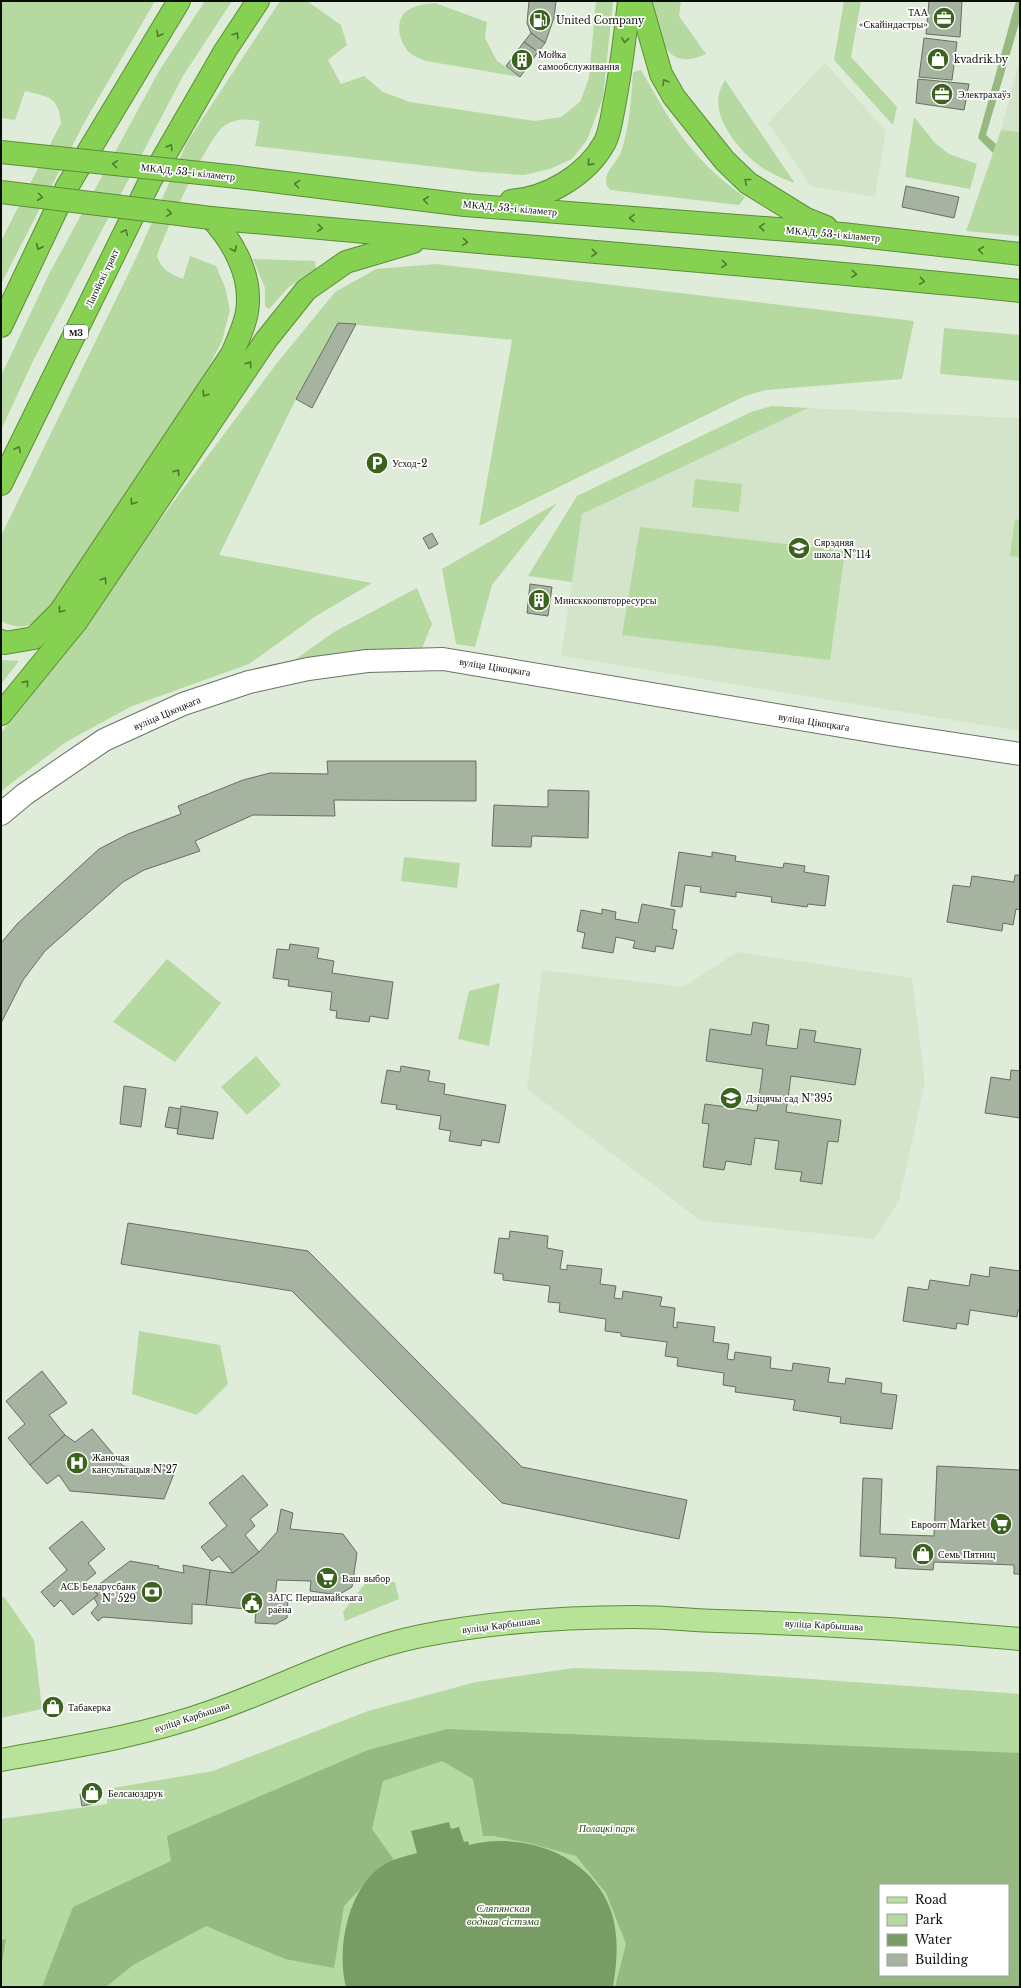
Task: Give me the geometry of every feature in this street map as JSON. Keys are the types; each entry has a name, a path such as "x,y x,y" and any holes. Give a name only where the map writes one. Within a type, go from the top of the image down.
{"highway":[{"path":"1,326 67,187 179,1"},
{"name":"Лагойскі тракт","path":"1,484 150,181 225,51 258,1"},
{"path":"465,205 514,201 538,196 556,189 590,163 605,141 612,116 621,73 629,1"},
{"path":"640,1 660,74 674,97 725,161 748,183 780,204 806,218 842,234"},
{"name":"МКАД, 53-і кіламетр","path":"1,152 238,177 465,205 842,234 1020,254"},
{"path":"1,192 211,218 426,239 883,277 1020,292"},
{"path":"1,641 4,643 34,638 60,612 232,354 245,322 248,300 245,277 234,247 224,232 211,218"},
{"path":"1,714 76,622 266,340 306,290 346,262 426,239"}],"main road":[{"name":"вуліца Карбышава","path":"1,1760 101,1742 163,1727 216,1710 336,1663 418,1637 468,1628 518,1622 561,1618 636,1617 892,1628 1020,1639"}],"street":[{"name":"вуліца Цікоцкага","path":"1,814 25,794 104,740 183,704 249,682 308,669 367,660 443,659 889,734 1020,754"}],"shaded area":[{"path":"1020,58 1020,132 1001,130"},
{"path":"825,63 886,131 875,197 811,186 768,123"},
{"name":"Сярэдняя школа №114","path":"808,408 1020,418 1020,731 561,656 582,514"},
{"name":"Дзіцячы сад №395","path":"737,952 912,978 925,1082 899,1201 874,1239 701,1221 527,1089 542,970 683,987"}],"green space":[{"path":"1,1 155,1 84,123 1,284 1,241 61,123 60,114 55,103 51,99 25,91 15,120 1,118"},
{"path":"205,1 232,1 183,76 33,361 1,430 1,376 49,274 159,71"},
{"path":"280,1 307,1 341,25 347,45 328,60 341,84 364,76 383,92 410,102 535,121 561,117 580,102 589,78 596,1 613,1 603,98 587,140 572,159 550,169 524,175 480,172 255,146 260,121 242,120 228,123 224,126 216,135 197,167 177,208 157,256 164,268 183,279 190,256 216,266 225,287 230,310 222,341 193,397 52,609 40,619 29,625 10,625 1,621 1,536 137,256 187,142"},
{"path":"649,1 681,1 679,16 706,54 692,59 680,59 671,54 665,47 660,37"},
{"path":"844,1 861,1 851,57 897,107 893,125 834,60"},
{"path":"1016,1 1020,1 1020,20 986,135 996,144 993,153 978,138"},
{"path":"435,3 487,22 485,38 497,61 520,77 426,61 411,54 403,44 399,32 400,20 403,14 411,8"},
{"path":"641,70 681,135 702,161 726,183 745,197 739,205 610,190 606,180 609,171 619,157 624,142 630,112 633,72"},
{"path":"725,80 794,183 759,166 741,149 733,138 721,116 718,105 719,92"},
{"path":"914,117 935,143 949,154 977,164 970,189 905,177"},
{"path":"1001,130 1020,132 1020,236 966,231"},
{"path":"253,259 315,261 316,269 289,287 269,309 265,306 265,288"},
{"path":"436,264 914,321 902,379 766,390 745,396 479,526 512,340 338,323 296,399 219,555 372,583 316,616 249,664 132,706 66,742 1,791 1,733 277,363 335,292 376,269"},
{"path":"944,328 1020,335 1020,381 940,374"},
{"path":"772,406 808,408 582,514 572,582 528,576 577,496 751,412"},
{"path":"695,479 742,484 739,512 692,507"},
{"path":"557,503 492,585 475,647 456,644 442,569"},
{"path":"1015,519 1020,520 1020,557 1010,556"},
{"path":"640,527 845,551 830,660 622,635"},
{"path":"417,588 432,624 420,653 286,666 334,632"},
{"path":"1,660 19,661 1,684"},
{"path":"404,857 460,863 457,888 401,881"},
{"path":"167,959 221,1003 175,1062 113,1022"},
{"path":"500,983 489,1046 458,1039 469,991"},
{"path":"256,1056 281,1085 247,1115 221,1087"},
{"path":"139,1331 220,1345 228,1384 197,1415 132,1394"},
{"path":"367,1581 395,1582 399,1599 345,1621 343,1612"},
{"path":"1,1596 5,1598 34,1640 42,1709 1,1718"},
{"name":"Полацкі парк","path":"574,1668 713,1672 1020,1694 1020,1987 1,1987 1,1819 107,1804 107,1789 213,1771 368,1711 476,1682"},
{"path":"447,1729 1020,1753 1020,1987 615,1987 626,1944 606,1893 576,1856 529,1843 493,1836 483,1836 473,1779 442,1761 383,1781 372,1829 394,1860 377,1871 344,1906 334,1968 285,1959 206,1926 133,1965 106,1987 42,1987 73,1907 171,1861 167,1836 368,1750"},
{"path":"6,1939 1,1969 1,1940"}],"water":[{"name":"Сляпянская водная сістэма","path":"449,1822 451,1829 459,1827 464,1842 468,1841 469,1845 490,1842 512,1842 534,1845 554,1852 573,1863 590,1876 603,1894 612,1914 616,1932 616,1969 613,1987 346,1987 343,1972 344,1937 354,1903 362,1887 372,1874 385,1864 417,1853 411,1831"}],"building":[{"name":"United Company","path":"529,1 556,1 554,18 545,43 531,33 527,23"},
{"name":"ТАА «Скайіндастры»","path":"929,1 962,1 960,37 926,34"},
{"path":"531,33 545,43 538,52 524,42"},
{"name":"kvadrik.by","path":"924,38 957,42 952,80 919,77"},
{"name":"Мойка самообслуживания","path":"524,42 538,52 520,77 506,66"},
{"path":"515,54 529,65 526,69 512,58"},
{"name":"Электрахаўз","path":"918,79 969,84 964,110 916,103"},
{"path":"906,186 959,197 954,218 902,207"},
{"path":"338,323 356,324 312,408 296,399"},
{"path":"432,533 438,544 429,549 423,538"},
{"name":"Минсккоопвторресурсы","path":"530,584 552,587 548,616 527,613"},
{"path":"327,761 476,761 476,801 334,800 335,816 253,815 195,841 200,851 144,870 123,882 45,951 23,980 1,1023 1,943 17,924 99,849 128,834 181,814 178,806 243,780 270,773 328,774"},
{"path":"548,790 589,791 588,838 532,836 531,847 492,846 494,805 548,807"},
{"path":"679,852 712,857 712,852 736,856 735,861 783,868 784,863 805,866 804,872 829,876 825,906 808,904 807,907 771,902 772,897 736,892 736,897 700,892 701,887 685,885 682,907 671,906"},
{"path":"1015,875 1020,875 1020,910 1016,909 1013,925 1003,923 1002,931 947,922 953,885 970,887 972,876 1014,882"},
{"path":"642,904 675,910 672,929 677,930 673,949 656,946 655,952 633,948 635,941 616,937 613,953 582,948 585,933 577,931 581,910 602,914 602,909 616,912 615,919 638,923"},
{"path":"290,944 319,948 317,958 334,961 332,973 393,982 388,1019 370,1016 369,1022 336,1018 337,1011 330,1010 332,992 288,986 289,980 273,978 277,949 289,950"},
{"path":"753,1022 769,1025 766,1045 797,1049 800,1029 816,1031 814,1042 861,1049 855,1085 791,1076 786,1112 841,1120 838,1142 828,1141 822,1184 800,1181 802,1172 775,1169 779,1141 755,1138 751,1165 726,1161 724,1170 703,1167 709,1124 702,1123 705,1104 757,1111 763,1069 706,1061 710,1029 751,1035"},
{"path":"401,1066 430,1071 428,1081 445,1084 444,1094 506,1105 499,1143 482,1140 481,1146 449,1141 451,1131 439,1129 441,1116 396,1109 397,1105 381,1103 387,1070 400,1072"},
{"path":"1011,1070 1020,1071 1020,1118 985,1113 991,1077 1010,1080"},
{"path":"124,1086 146,1089 141,1127 120,1124"},
{"path":"181,1106 218,1112 213,1139 177,1134"},
{"path":"169,1107 181,1109 178,1129 165,1127"},
{"path":"128,1223 308,1251 522,1467 687,1500 679,1539 502,1503 292,1291 121,1264"},
{"path":"510,1231 548,1236 547,1248 563,1251 560,1269 567,1270 567,1265 602,1269 600,1284 616,1286 614,1298 622,1299 623,1291 662,1297 660,1306 675,1308 673,1327 677,1328 677,1322 715,1327 713,1342 729,1344 727,1359 734,1360 735,1352 771,1357 770,1368 792,1371 793,1363 830,1368 828,1382 845,1384 846,1378 882,1383 881,1393 897,1395 892,1429 840,1423 841,1417 793,1410 795,1400 735,1392 736,1387 723,1385 724,1373 677,1366 678,1358 665,1356 667,1342 621,1336 621,1333 605,1331 606,1319 559,1312 560,1303 548,1302 550,1286 503,1280 503,1274 494,1273 499,1238 509,1239"},
{"path":"990,1267 1020,1271 1020,1310 1018,1310 1017,1317 970,1310 968,1325 957,1323 956,1329 903,1321 908,1287 928,1290 930,1280 969,1286 971,1274 989,1277"},
{"path":"42,1371 67,1403 49,1415 65,1435 30,1465 8,1438 25,1424 6,1401"},
{"name":"Жаночая кансультацыя №27","path":"92,1429 123,1466 175,1471 164,1499 70,1491 59,1475 47,1484 30,1465 65,1435 75,1442"},
{"path":"937,1466 1020,1470 1020,1574 1014,1574 1014,1565 934,1562 933,1570 895,1568 896,1558 860,1556 863,1478 882,1479 880,1534 934,1536"},
{"path":"243,1475 268,1505 250,1519 255,1526 245,1535 259,1552 233,1573 219,1556 212,1561 201,1547 227,1526 209,1503"},
{"path":"281,1509 293,1513 290,1529 343,1534 357,1553 352,1587 338,1595 310,1591 311,1581 277,1580 275,1596 288,1597 287,1618 276,1624 255,1623 256,1610 206,1605 210,1570 233,1573 259,1552 277,1532"},
{"path":"82,1521 105,1549 88,1563 96,1573 86,1581 98,1595 73,1615 61,1600 54,1607 41,1592 67,1570 49,1548"},
{"name":"АСБ Беларусбанк № 529","path":"130,1561 159,1566 158,1568 184,1573 183,1565 210,1570 206,1605 192,1604 192,1624 103,1617 98,1621 91,1613 98,1605 94,1598 98,1595 93,1589"},
{"path":"90,1793 93,1804 82,1806 80,1794"}],"place":[{"name":"ТАА «Скайіндастры»","path":"944,18"},
{"name":"United Company","path":"540,20"},
{"name":"kvadrik.by","path":"938,59"},
{"name":"Мойка самообслуживания","path":"522,60"},
{"name":"Электрахаўз","path":"942,94"},
{"name":"Усход-2","path":"377,463"},
{"name":"Сярэдняя школа №114","path":"799,548"},
{"name":"Минсккоопвторресурсы","path":"539,600"},
{"name":"Дзіцячы сад №395","path":"731,1098"},
{"name":"Жаночая кансультацыя №27","path":"77,1463"},
{"name":"Евроопт Market","path":"1001,1524"},
{"name":"Семь Пятниц","path":"923,1554"},
{"name":"Ваш выбор","path":"327,1578"},
{"name":"АСБ Беларусбанк № 529","path":"152,1592"},
{"name":"ЗАГС Першамайскага раёна","path":"252,1603"},
{"name":"Табакерка","path":"53,1707"},
{"name":"Белсаюздрук","path":"92,1793"}]}
